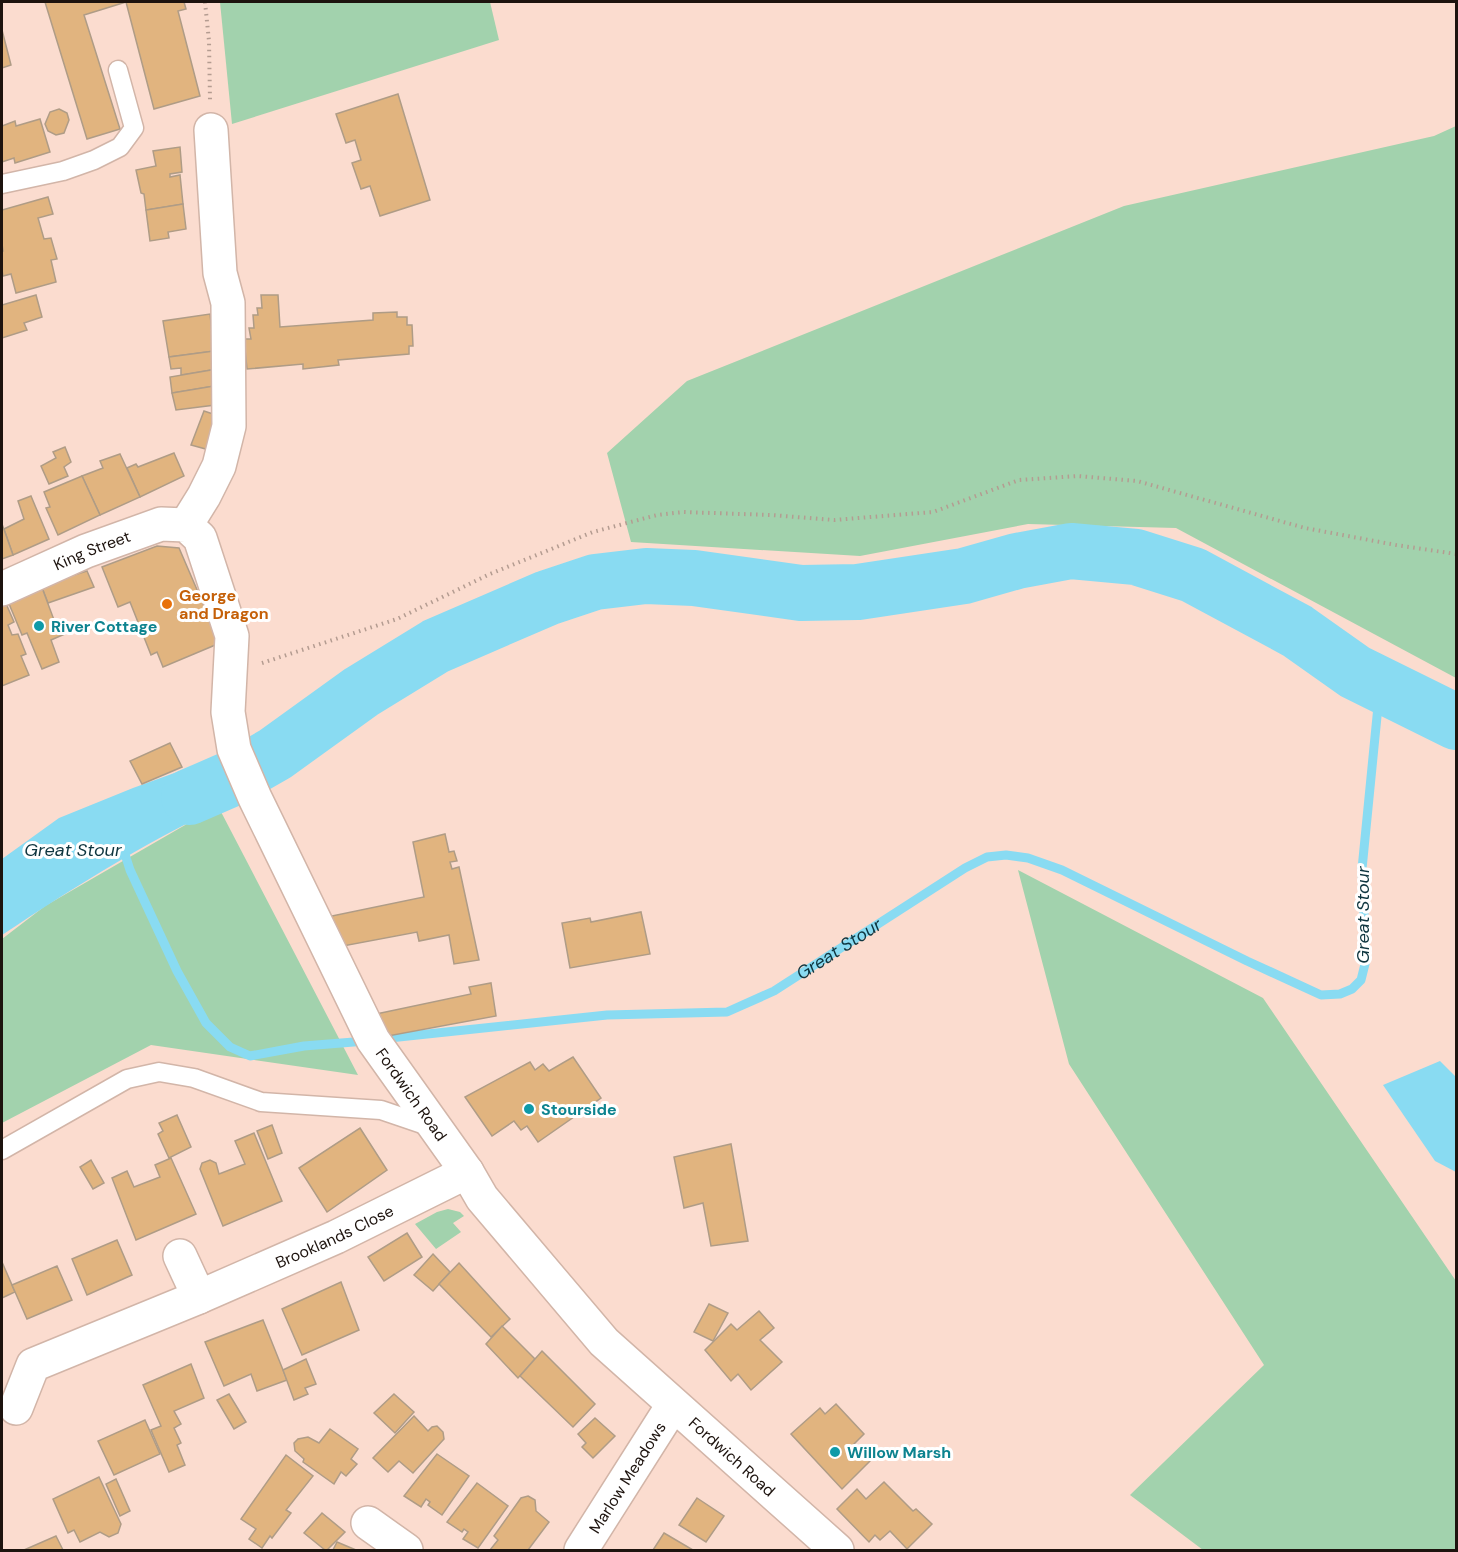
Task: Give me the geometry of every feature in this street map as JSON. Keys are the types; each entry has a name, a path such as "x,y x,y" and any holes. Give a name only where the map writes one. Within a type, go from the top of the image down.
{"street":[{"path":"186,525 219,466 229,426 228,303 220,273 211,130"},
{"name":"King Street","path":"2,589 86,551 161,524 186,525"},
{"name":"Fordwich Road","path":"186,525 200,538 231,636 228,712 234,749 255,798 373,1040 467,1172 482,1198 604,1342 837,1551"},
{"name":"Brooklands Close","path":"16,1408 33,1365 199,1297 336,1237 467,1172"},
{"path":"180,1256 199,1297"},
{"name":"Marlow Meadows","path":"581,1551 674,1405"},
{"path":"368,1523 406,1551"}],"lane":[{"path":"2,184 63,171 94,160 120,147 134,128 118,70"},
{"path":"2,1150 127,1079 159,1072 194,1078 261,1102 381,1110 434,1128"}],"path":[{"path":"205,2 209,41 211,130"},
{"path":"228,673 397,619 490,574 593,532 657,515 683,512 815,519 866,518 933,512 1019,480 1078,476 1137,481 1305,528 1456,554"}],"green space":[{"path":"220,2 490,2 499,40 232,124"},
{"path":"1456,126 1456,678 1176,528 1028,524 860,556 631,542 607,453 687,381 1124,206 1434,136"},
{"path":"219,808 358,1075 151,1045 2,1123 2,939 45,906 199,817"},
{"path":"1018,870 1263,998 1456,1281 1456,1550 1203,1550 1130,1495 1264,1365 1069,1064"},
{"path":"448,1209 460,1212 464,1216 453,1223 461,1232 436,1249 415,1224 437,1212"}],"water":[{"name":"Great Stour","path":"213,759 234,760 239,798 178,828 118,862 2,935 2,859 59,818"},
{"path":"1440,1061 1456,1077 1456,1172 1435,1161 1383,1085"}],"building":[{"path":"45,2 126,2 84,15 120,129 87,139"},
{"path":"126,2 184,2 186,9 178,11 200,96 154,109"},
{"path":"2,30 11,65 2,68"},
{"path":"398,94 430,200 380,216 370,186 361,189 352,163 361,160 355,140 346,143 336,114"},
{"path":"59,109 67,113 69,120 64,133 56,135 48,131 45,124 50,112"},
{"path":"40,119 50,152 15,163 14,158 2,162 2,126 15,121 16,126"},
{"path":"180,147 182,172 170,174 170,177 180,175 183,204 146,210 144,194 141,193 136,170 156,166 153,151"},
{"path":"48,197 53,214 38,218 44,239 51,238 57,259 51,260 56,282 16,293 11,274 3,276 2,210"},
{"path":"183,204 186,229 168,232 169,238 150,241 146,210"},
{"path":"36,295 42,317 24,323 27,330 2,338 2,305"},
{"path":"261,295 278,295 280,327 373,320 373,313 397,312 397,317 407,317 407,325 412,325 413,346 409,346 409,354 338,360 339,365 303,369 303,364 247,369 244,339 251,339 249,328 254,328 253,315 258,315 257,308 262,308"},
{"path":"210,314 214,351 169,357 163,321"},
{"path":"214,351 217,369 181,375 181,368 171,369 169,357"},
{"path":"217,369 220,385 172,393 170,377"},
{"path":"220,385 223,404 176,410 172,393"},
{"path":"204,411 225,418 213,451 191,445"},
{"path":"65,447 71,462 64,467 68,476 49,484 41,466 56,458 53,452"},
{"path":"174,453 184,476 140,497 127,468 136,464 138,467"},
{"path":"120,454 140,497 100,515 82,476 103,468 100,461"},
{"path":"82,476 100,515 58,535 46,508 50,507 44,492"},
{"path":"31,496 49,539 13,555 4,529 24,519 18,501"},
{"path":"2,524 13,555 2,559"},
{"name":"George and Dragon","path":"157,546 179,548 220,643 163,667 157,652 151,655 130,602 118,607 102,567"},
{"path":"87,571 94,587 48,603 41,585"},
{"name":"River Cottage","path":"41,585 54,620 65,634 51,640 59,662 42,669 27,633 22,635 7,599"},
{"path":"4,599 14,622 8,625 12,635 18,634 26,654 21,656 29,675 2,686 2,601"},
{"path":"170,743 182,767 142,784 130,761"},
{"path":"445,834 449,852 454,851 457,861 450,862 452,869 459,867 479,960 454,964 449,935 419,941 417,932 343,946 327,917 424,897 413,842"},
{"path":"641,912 650,954 570,968 562,923 590,918 591,922"},
{"path":"491,983 496,1016 388,1036 376,1014 471,994 469,987"},
{"name":"Stourside","path":"573,1057 601,1098 538,1142 527,1126 521,1130 514,1121 492,1136 465,1097 530,1062 535,1070 543,1064 549,1071"},
{"path":"177,1115 191,1147 169,1158 158,1134 163,1131 159,1123"},
{"path":"272,1125 282,1153 268,1159 257,1131"},
{"path":"360,1128 387,1170 327,1212 299,1168"},
{"path":"254,1133 282,1201 223,1226 200,1169 202,1163 210,1160 216,1163 219,1174 245,1164 235,1141"},
{"path":"731,1144 748,1241 711,1246 703,1203 684,1208 674,1157"},
{"path":"171,1158 196,1214 136,1240 112,1178 127,1171 134,1187 160,1177 155,1165"},
{"path":"91,1160 104,1183 93,1189 80,1167"},
{"path":"407,1233 422,1257 384,1281 368,1257"},
{"path":"117,1240 132,1275 87,1295 72,1259"},
{"path":"433,1254 450,1272 433,1291 414,1275"},
{"path":"2,1262 15,1292 2,1298"},
{"path":"459,1263 510,1319 491,1337 439,1284"},
{"path":"57,1266 72,1300 27,1319 12,1285"},
{"path":"341,1282 359,1330 302,1355 282,1309"},
{"path":"709,1304 728,1313 713,1341 694,1332"},
{"path":"759,1311 774,1328 760,1340 782,1362 751,1390 738,1374 731,1381 705,1350 731,1324 737,1330"},
{"path":"263,1320 287,1380 257,1391 251,1374 224,1386 205,1342"},
{"path":"502,1326 535,1359 518,1378 486,1344"},
{"path":"542,1351 595,1404 573,1427 520,1376"},
{"path":"306,1359 316,1384 305,1388 308,1394 294,1400 283,1370"},
{"path":"191,1364 204,1398 174,1411 181,1424 174,1428 181,1443 177,1445 185,1465 169,1472 151,1430 161,1426 143,1385"},
{"path":"229,1394 246,1422 234,1429 217,1400"},
{"path":"394,1394 414,1412 395,1433 374,1413"},
{"name":"Willow Marsh","path":"836,1404 864,1434 854,1444 870,1461 842,1489 791,1434 820,1408 825,1414"},
{"path":"414,1416 428,1431 437,1426 443,1432 444,1439 413,1473 399,1461 388,1472 373,1458"},
{"path":"595,1418 615,1436 593,1458 582,1447 586,1443 578,1434"},
{"path":"145,1420 160,1454 114,1475 98,1441"},
{"path":"330,1429 358,1449 351,1459 357,1464 346,1476 341,1472 334,1484 303,1462 304,1459 295,1451 294,1443 298,1439 308,1437 319,1443"},
{"path":"437,1454 469,1476 442,1515 428,1505 430,1502 426,1499 421,1507 404,1496"},
{"path":"286,1455 313,1476 286,1510 291,1513 262,1548 249,1539 256,1529 241,1519"},
{"path":"99,1477 121,1524 118,1533 109,1537 100,1532 80,1542 74,1530 68,1533 53,1499"},
{"path":"116,1479 130,1511 120,1516 106,1484"},
{"path":"884,1482 913,1511 916,1509 932,1524 907,1549 890,1531 880,1540 875,1535 869,1542 837,1509 857,1489 866,1499"},
{"path":"477,1483 508,1506 478,1548 463,1539 468,1532 464,1529 462,1532 447,1522"},
{"path":"528,1496 535,1500 536,1511 549,1522 528,1550 490,1550 498,1540 494,1536 521,1498"},
{"path":"697,1498 724,1516 706,1542 679,1525"},
{"path":"322,1513 345,1532 327,1550 304,1533"},
{"path":"664,1533 693,1550 653,1550"},
{"path":"56,1536 63,1550 24,1550"},
{"path":"337,1542 356,1550 333,1550"}],"waterway":[{"name":"Great Stour","path":"189,797 235,777 275,754 361,692 436,646 547,598 595,582 646,576 694,578 801,593 858,592 964,576 1017,561 1071,551 1136,557 1193,575 1297,631 1355,672 1456,722"},
{"name":"Great Stour","path":"380,1039 607,1015 727,1012 774,991 965,868 987,857 1006,855 1028,858 1062,870 1321,995 1340,994 1352,989 1361,980 1366,960 1362,869 1380,686"},
{"name":"Great Stour","path":"123,848 130,870 177,971 206,1023 230,1047 250,1056 304,1046 366,1041"}],"place":[{"name":"George and Dragon","path":"167,604"},
{"name":"River Cottage","path":"39,626"},
{"name":"Stourside","path":"529,1109"},
{"name":"Willow Marsh","path":"835,1452"}]}
